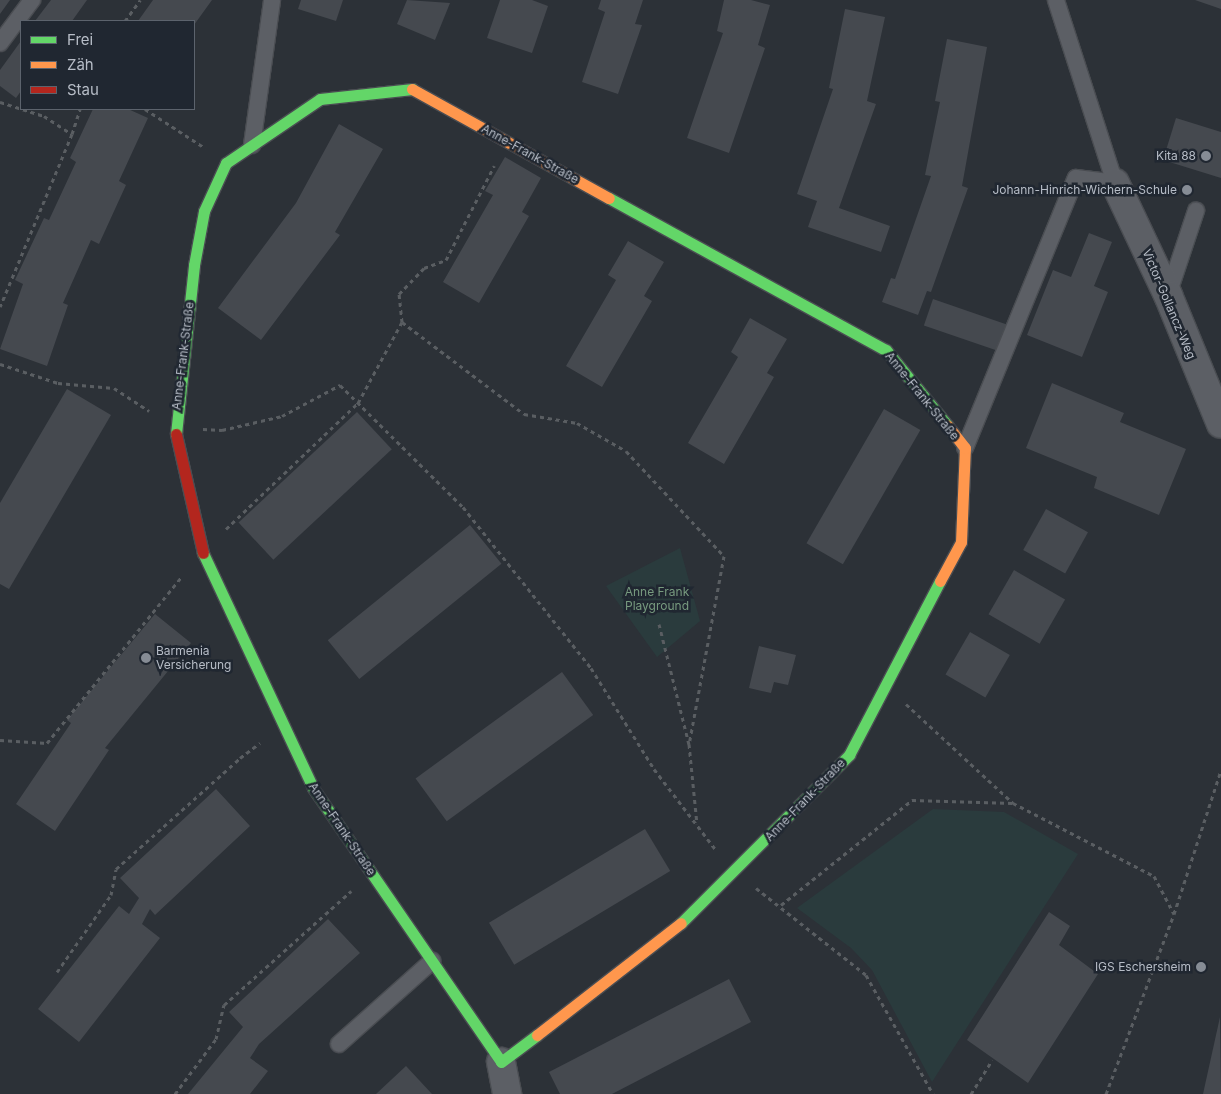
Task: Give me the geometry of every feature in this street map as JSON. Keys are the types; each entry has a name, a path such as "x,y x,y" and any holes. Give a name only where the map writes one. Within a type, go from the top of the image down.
{"street":[{"name":"Anne-Frank-Straße","path":"501,1062 669,935 734,873 848,755 887,686 962,542 965,448 886,350 412,89 320,99 226,162 204,211 194,265 175,428 202,552 313,788 501,1062 507,1094"},
{"name":"Victor-Gollancz-Weg","path":"1115,183 1168,294 1221,424"}],"lane":[{"path":"0,43 32,0"},
{"path":"252,145 272,0"},
{"path":"965,448 1076,178 1115,183 1057,1"},
{"path":"1168,294 1196,211"},
{"path":"339,1044 432,961"}],"path":[{"path":"126,20 140,0"},
{"path":"0,102 20,108"},
{"path":"25,110 44,116 72,134"},
{"path":"0,307 72,134 80,110"},
{"path":"147,110 226,162"},
{"path":"0,740 47,743 202,552 358,403 402,322 399,294 424,268 446,260 506,141"},
{"path":"402,322 524,414 577,422 626,451 724,556 689,744"},
{"path":"0,364 58,383 114,388 175,428 222,430 282,416 340,385 463,507 590,668 654,769 734,873 781,905 794,919 866,975 933,1094"},
{"path":"659,624 689,744 697,825"},
{"path":"887,686 1013,802 1154,876 1174,914"},
{"path":"57,972 111,895 116,869 240,758 284,727"},
{"path":"1106,1094 1174,914 1221,770"},
{"path":"781,905 912,800 1013,802"},
{"path":"175,1094 216,1039 224,1005 336,902 372,875"},
{"path":"971,1094 992,1060"}],"green space":[{"name":"Anne Frank Playground","path":"680,548 700,621 657,657 606,586"},
{"path":"933,809 1004,812 1078,854 932,1082 872,970 851,948 797,908"}],"building":[{"path":"0,0 10,0 0,14"},
{"path":"51,0 87,0 73,20 36,20"},
{"path":"153,0 212,0 195,24 195,20 139,20"},
{"path":"301,0 343,0 336,21 298,9"},
{"path":"407,0 450,3 435,40 397,24"},
{"path":"500,0 532,0 548,6 532,53 487,38"},
{"path":"601,0 643,0 635,24 642,25 618,94 582,82 605,12 598,9"},
{"path":"724,0 751,0 770,5 758,45 765,48 729,153 687,138 723,33 717,31"},
{"path":"1195,0 1221,0 1221,9"},
{"path":"845,9 885,17 867,101 876,104 839,208 890,226 881,252 808,227 817,201 797,194 833,89 829,88"},
{"path":"947,39 987,47 962,186 968,188 931,292 927,291 918,315 882,302 891,278 895,279 931,176 925,175 940,102 935,101"},
{"path":"20,42 20,92 16,98 0,86 0,70"},
{"path":"93,110 130,110 148,118 119,181 126,185 99,244 91,240 63,303 68,305 47,366 0,349 23,284 15,280 44,218 49,220 76,162 70,158"},
{"path":"1176,118 1221,132 1221,178 1163,160"},
{"path":"339,124 383,149 335,232 340,235 261,340 218,308 296,203"},
{"path":"505,157 541,178 522,212 529,216 479,303 443,282 493,195 485,191"},
{"path":"1089,233 1112,242 1094,286 1108,292 1082,357 1027,335 1053,270 1071,277"},
{"path":"628,241 664,262 644,296 652,301 602,387 566,366 616,280 608,275"},
{"path":"933,299 1007,324 998,351 924,325"},
{"path":"750,318 787,339 767,373 774,377 724,464 688,443 738,357 731,352"},
{"path":"1052,383 1124,413 1120,422 1186,449 1159,515 1094,488 1097,477 1026,448"},
{"path":"67,389 111,415 9,589 0,584 0,503"},
{"path":"884,409 920,430 843,564 806,543"},
{"path":"357,412 392,449 273,560 239,522"},
{"path":"1046,509 1088,532 1065,573 1023,550"},
{"path":"470,525 501,564 359,679 328,640"},
{"path":"1014,570 1065,600 1040,644 988,614"},
{"path":"155,614 191,643 105,748 109,750 55,831 16,804 71,723 67,720"},
{"path":"970,632 1010,655 985,697 946,674"},
{"path":"759,646 796,655 788,685 774,682 771,693 749,688"},
{"path":"562,672 593,715 447,821 416,778"},
{"path":"216,789 250,826 155,915 150,909 142,924 160,938 79,1042 38,1009 119,906 129,914 139,898 120,878"},
{"path":"645,829 670,871 514,965 489,923"},
{"path":"1049,912 1070,926 1059,945 1098,974 1028,1083 967,1040"},
{"path":"328,919 360,953 259,1044 250,1058 268,1071 250,1094 188,1094 243,1027 229,1012"},
{"path":"729,979 751,1022 612,1094 560,1094 549,1072"},
{"path":"1220,1017 1221,1094 1203,1094"},
{"path":"406,1066 432,1094 376,1094"}],"traffic: fast":[{"path":"176,434 194,265 204,211 226,163 320,99 412,89"},
{"path":"609,198 886,350 947,425"},
{"path":"203,553 313,788 501,1062 537,1035"},
{"path":"681,923 849,755 940,581"}],"traffic: slow":[{"path":"412,89 609,198"},
{"path":"940,581 961,542 965,448 947,425"},
{"path":"537,1035 681,923"}],"traffic: jam":[{"path":"176,434 203,553"}],"place":[{"name":"Kita 88","path":"1206,156"},
{"name":"Johann-Hinrich-Wichern-Schule","path":"1187,190"},
{"name":"Barmenia Versicherung","path":"146,658"},
{"name":"IGS Eschersheim","path":"1201,967"}]}
